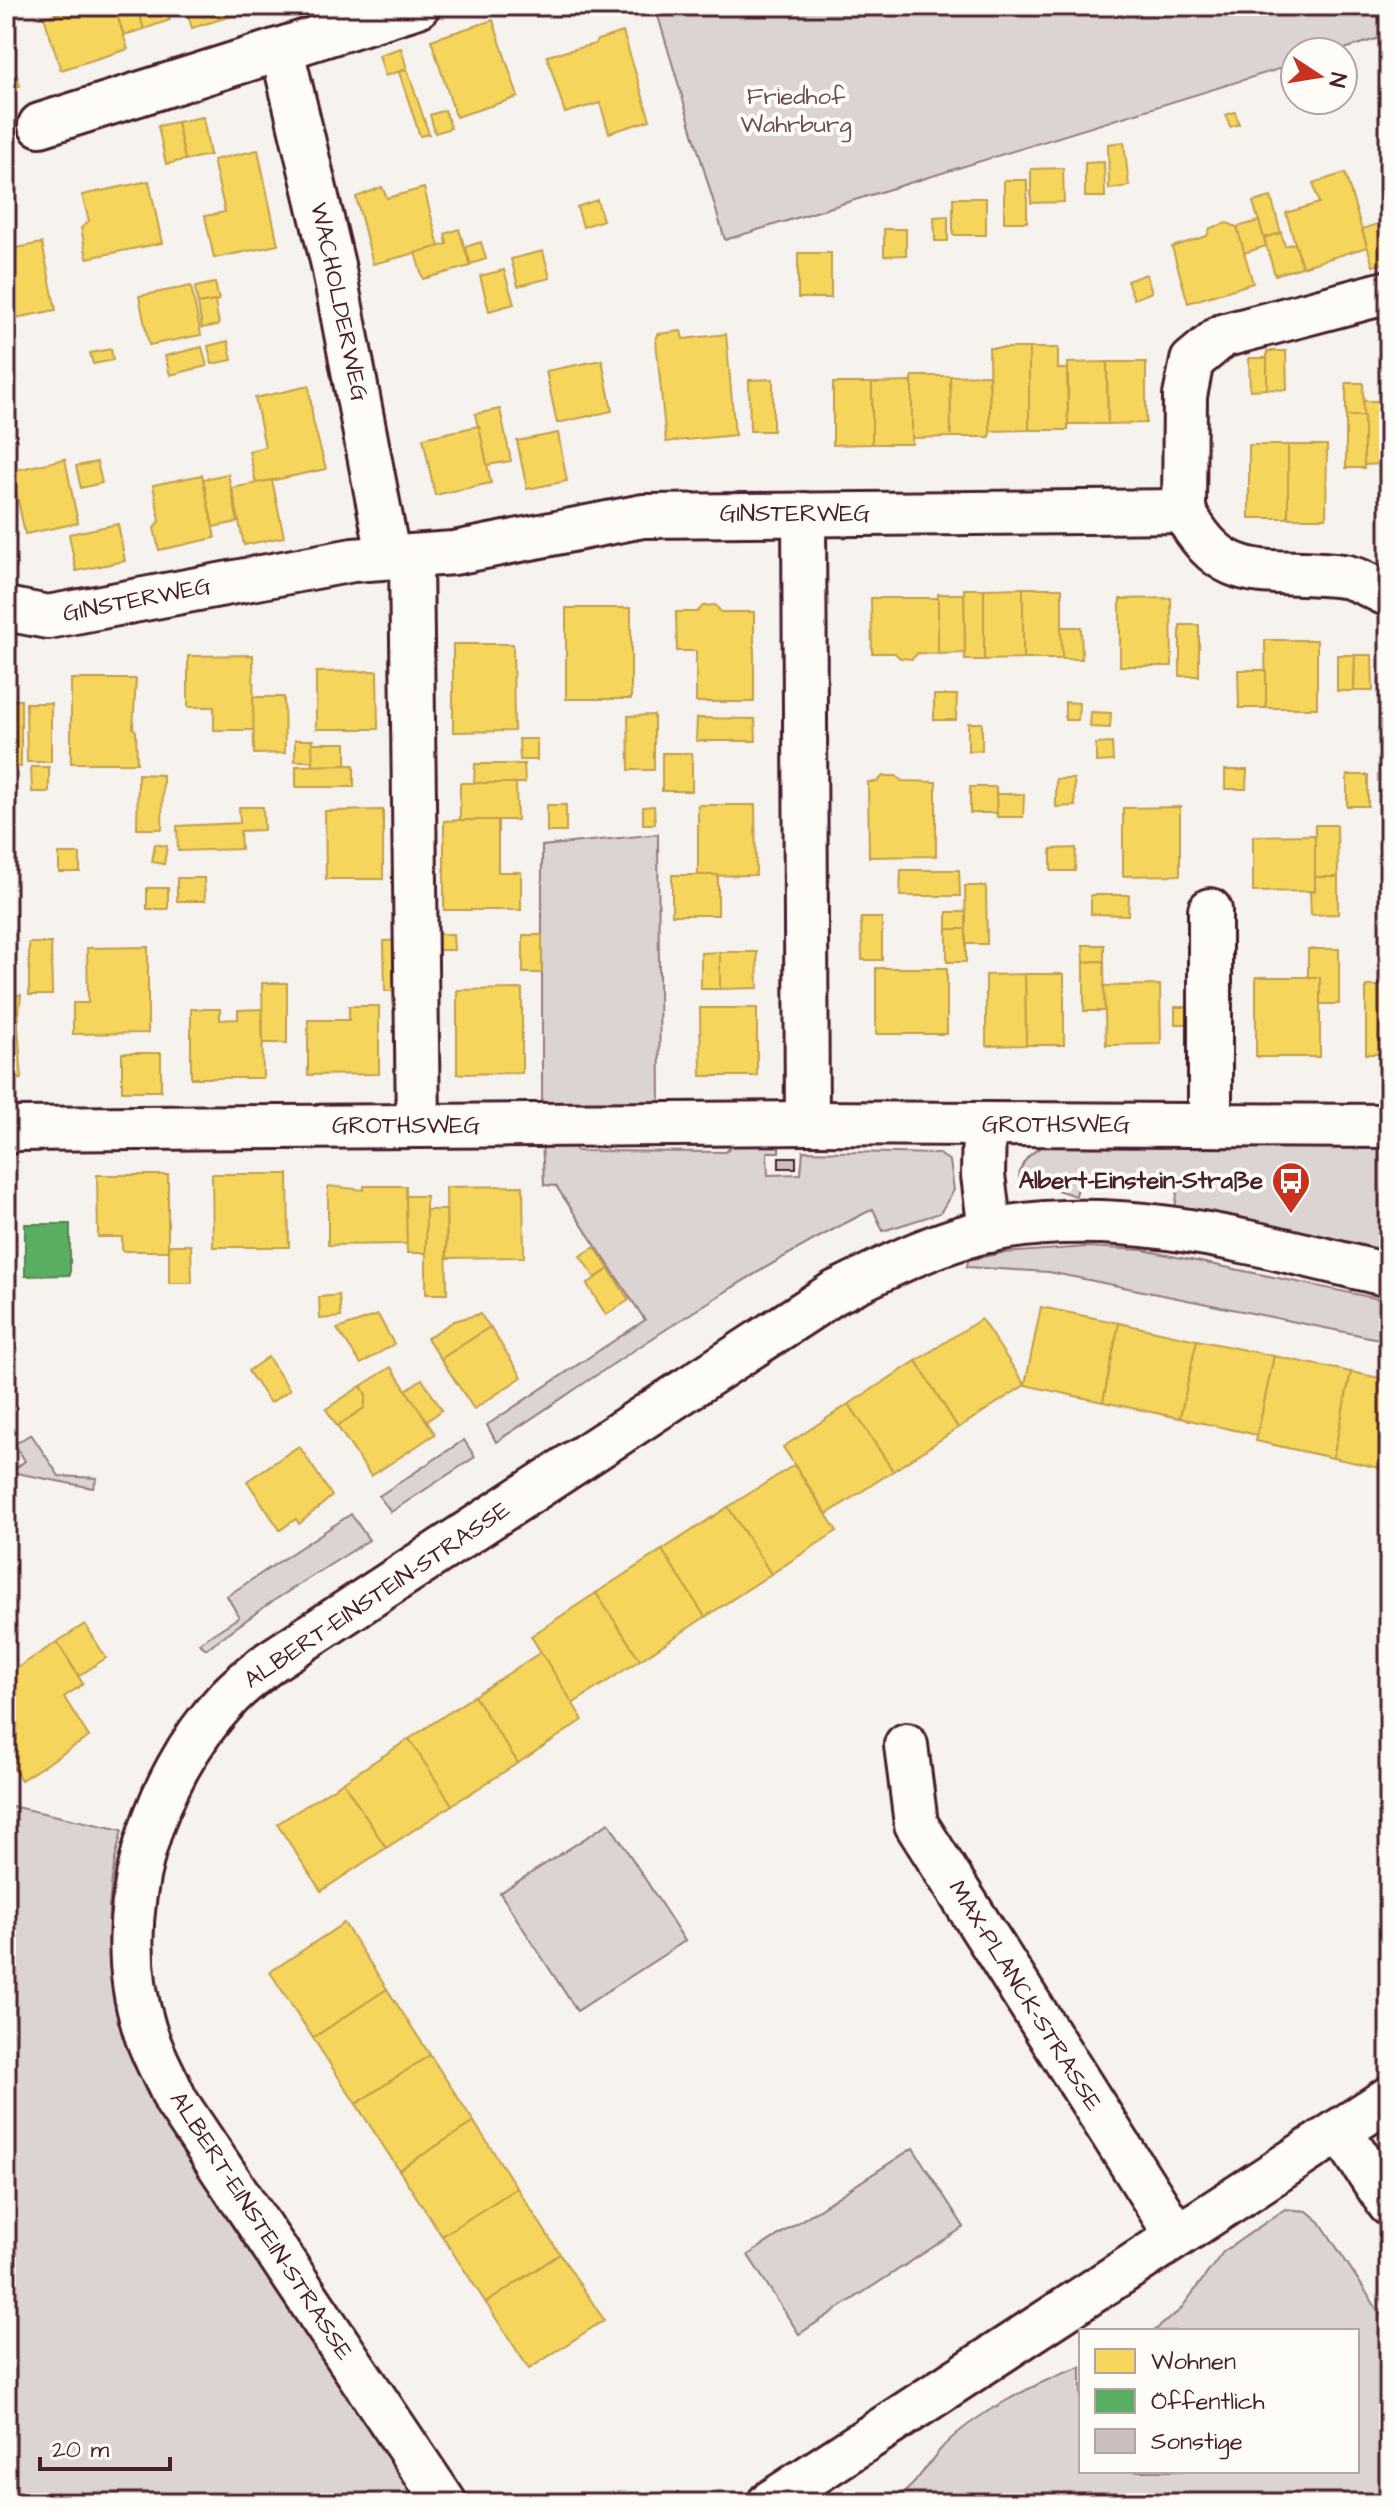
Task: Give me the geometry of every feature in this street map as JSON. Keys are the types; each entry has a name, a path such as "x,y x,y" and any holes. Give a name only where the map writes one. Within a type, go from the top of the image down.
{"street":[{"path":"40,125 418,6"},
{"name":"WACHOLDERWEG","path":"282,50 399,557"},
{"path":"1389,292 1222,336 1192,361 1185,396 1184,511 1199,541 1226,563 1253,571 1347,576 1389,595"},
{"name":"GINSTERWEG","path":"6,609 48,617 643,516 1184,511"},
{"path":"804,514 807,1123"},
{"path":"399,557 418,1126"},
{"path":"1210,910 1210,1125"},
{"name":"GROTHSWEG","path":"6,1133 13,1129 807,1123 1280,1128 1389,1126"},
{"path":"984,1125 983,1175 990,1231"},
{"name":"ALBERT-EINSTEIN-STRASSE","path":"445,2503 176,2101 144,2028 133,1971 134,1916 141,1864 159,1803 189,1748 228,1697 270,1662 834,1293 908,1257 990,1231 1063,1220 1121,1221 1194,1232 1389,1275"},
{"name":"MAX-PLANCK-STRASSE","path":"906,1745 916,1824 1176,2235"},
{"path":"769,2503 1389,2098"},
{"path":"1340,2130 1389,2204"}],"green space":[{"name":"Friedhof Wahrburg","path":"655,6 1389,6 1389,35 1359,44 1359,36 1279,36 1279,69 725,240"},
{"path":"658,834 660,1109 542,1110 542,846"},
{"path":"565,1137 577,1151 726,1152 738,1139 779,1140 779,1152 767,1152 768,1175 801,1174 803,1151 939,1154 950,1161 954,1190 940,1213 883,1231 873,1209 824,1235 681,1320 496,1442 487,1425 645,1320 556,1186 544,1185 542,1138"},
{"path":"1048,1143 1389,1146 1389,1255 1175,1210 1178,1186 1079,1182 1076,1196 1019,1178 1028,1157"},
{"path":"1086,1247 1143,1250 1389,1301 1389,1341 1049,1272 967,1267 968,1260 1002,1253"},
{"path":"31,1434 59,1476 97,1478 93,1488 6,1471 6,1461 13,1470 25,1461 15,1444"},
{"path":"464,1440 475,1457 391,1512 379,1496"},
{"path":"351,1514 369,1540 270,1603 206,1649 199,1643 239,1617 227,1596"},
{"path":"6,1805 122,1830 111,1886 108,1944 115,2001 131,2056 160,2112 418,2503 6,2503"},
{"path":"609,1823 685,1941 577,2011 500,1893"},
{"path":"913,2148 964,2227 799,2334 748,2255"},
{"path":"1285,2209 1307,2211 1320,2222 1389,2327 1389,2503 889,2503 913,2484 953,2437 986,2412 1026,2390 1079,2368 1079,2473 1359,2473 1359,2329 1156,2329 1180,2310 1223,2252"}],"building: Wohnen":[{"path":"65,6 114,6 128,49 61,70 44,17 66,11"},
{"path":"114,6 137,6 144,29 124,35"},
{"path":"137,6 165,6 170,20 144,29"},
{"path":"185,6 239,6 241,13 192,28"},
{"path":"493,20 518,97 456,117 431,40"},
{"path":"623,32 650,120 609,133 600,103 565,113 547,56 595,44 597,40"},
{"path":"6,43 20,86 6,90"},
{"path":"401,48 407,69 385,76 379,55"},
{"path":"407,69 429,134 420,136 399,72"},
{"path":"445,110 451,128 435,133 430,115"},
{"path":"1235,112 1239,124 1230,127 1226,115"},
{"path":"203,117 210,155 185,160 177,122"},
{"path":"177,122 185,160 166,164 158,126"},
{"path":"1124,142 1129,186 1109,189 1108,144"},
{"path":"258,150 278,245 214,258 205,216 225,212 213,160"},
{"path":"1104,162 1105,197 1085,197 1085,163"},
{"path":"1063,168 1064,202 1031,203 1031,169"},
{"path":"1345,173 1367,247 1302,267 1286,213 1319,203 1313,183"},
{"path":"1004,180 1027,180 1027,222 1004,222"},
{"path":"149,181 162,243 87,258 81,228 89,221 82,195"},
{"path":"382,187 387,198 424,188 439,247 373,264 356,197"},
{"path":"1271,197 1281,233 1264,238 1253,202"},
{"path":"953,198 986,198 986,235 953,235"},
{"path":"597,200 603,220 583,227 577,207"},
{"path":"948,216 948,241 935,241 934,217"},
{"path":"1259,221 1266,246 1244,253 1237,227"},
{"path":"1227,223 1237,227 1253,283 1188,303 1172,247 1207,236 1210,228"},
{"path":"1381,223 1389,262 1373,266 1362,229"},
{"path":"459,229 470,266 423,279 415,253 447,244 445,234"},
{"path":"884,229 906,229 906,255 884,256"},
{"path":"1281,233 1285,246 1295,243 1302,267 1275,275 1264,238"},
{"path":"481,242 486,259 471,264 465,247"},
{"path":"42,243 56,310 6,320 6,246 12,249"},
{"path":"543,251 550,278 518,286 511,259"},
{"path":"798,253 831,253 831,298 798,298"},
{"path":"504,270 514,304 489,311 480,276"},
{"path":"1146,274 1152,292 1134,299 1127,281"},
{"path":"215,283 219,300 198,304 195,287"},
{"path":"191,286 201,335 149,345 139,296"},
{"path":"215,301 219,325 202,328 198,304"},
{"path":"681,331 683,339 726,334 735,435 666,442 656,340 658,334"},
{"path":"228,341 232,360 212,364 208,346"},
{"path":"202,347 207,366 170,375 165,356"},
{"path":"989,348 1029,348 1029,430 990,431"},
{"path":"1029,348 1058,348 1058,369 1067,369 1068,430 1029,430"},
{"path":"111,349 113,360 93,364 90,353"},
{"path":"10,351 17,379 6,382 6,352"},
{"path":"1267,351 1286,351 1287,390 1267,389"},
{"path":"1249,358 1267,358 1267,389 1250,390"},
{"path":"602,360 612,411 557,423 546,371"},
{"path":"1107,362 1108,424 1068,424 1068,363"},
{"path":"1107,362 1146,362 1146,423 1108,424"},
{"path":"989,375 990,437 951,437 950,376"},
{"path":"912,376 950,376 951,437 912,438"},
{"path":"773,379 773,431 750,431 749,380"},
{"path":"912,382 912,444 872,444 872,383"},
{"path":"833,383 872,383 872,444 833,445"},
{"path":"1346,383 1363,383 1364,416 1346,416"},
{"path":"309,386 313,421 326,469 256,484 249,451 265,447 255,398"},
{"path":"1363,401 1383,401 1383,464 1364,465"},
{"path":"500,409 511,461 487,465 475,414"},
{"path":"1346,416 1364,416 1364,468 1346,468"},
{"path":"479,426 491,483 435,495 423,438"},
{"path":"558,433 567,481 527,489 517,441"},
{"path":"1249,445 1288,445 1288,518 1249,518"},
{"path":"1288,445 1327,445 1326,518 1288,518"},
{"path":"65,459 78,523 25,534 12,471"},
{"path":"97,462 102,483 81,488 76,466"},
{"path":"228,474 238,522 213,527 203,479"},
{"path":"202,475 215,538 159,550 154,528 160,521 153,485"},
{"path":"272,480 284,537 244,545 232,488"},
{"path":"118,524 125,561 76,571 69,534"},
{"path":"1023,588 1023,659 984,660 984,589"},
{"path":"1023,588 1062,588 1062,659 1023,659"},
{"path":"964,589 984,589 984,660 965,660"},
{"path":"938,594 964,594 965,653 938,654"},
{"path":"871,598 938,598 938,654 918,653 912,659 900,658 895,653 872,653"},
{"path":"1171,598 1172,666 1120,666 1120,599"},
{"path":"715,605 721,612 754,612 754,702 696,702 696,651 677,651 676,612 697,612 703,606"},
{"path":"566,608 631,608 631,699 566,699"},
{"path":"1180,625 1199,625 1199,676 1180,676"},
{"path":"1061,627 1081,627 1082,659 1062,659"},
{"path":"1265,640 1317,640 1317,708 1266,708"},
{"path":"453,644 513,644 514,731 453,732"},
{"path":"253,655 254,730 214,730 214,707 188,707 188,656"},
{"path":"1337,655 1355,655 1354,691 1337,691"},
{"path":"1355,655 1372,655 1373,691 1354,691"},
{"path":"1238,670 1266,670 1266,708 1239,708"},
{"path":"377,671 378,729 316,729 316,672"},
{"path":"71,679 136,679 133,728 136,731 137,763 71,763"},
{"path":"1383,691 1389,691 1389,729 1383,724"},
{"path":"934,695 957,695 956,720 934,720"},
{"path":"253,697 284,697 285,753 254,754"},
{"path":"6,700 21,700 21,767 6,767"},
{"path":"1065,702 1079,703 1078,720 1065,720"},
{"path":"26,703 51,703 51,762 27,762"},
{"path":"1091,712 1111,713 1110,728 1090,727"},
{"path":"654,715 654,770 629,770 628,716"},
{"path":"697,718 755,719 756,741 696,741"},
{"path":"968,723 982,723 982,750 968,751"},
{"path":"519,739 537,739 537,760 520,760"},
{"path":"295,740 313,740 313,761 295,761"},
{"path":"312,743 346,743 346,765 313,766"},
{"path":"1112,743 1113,761 1096,762 1096,744"},
{"path":"662,753 692,753 692,791 662,791"},
{"path":"475,764 524,764 525,783 474,783"},
{"path":"354,765 354,787 296,787 296,766"},
{"path":"31,767 49,767 49,792 32,792"},
{"path":"1225,770 1247,770 1246,789 1225,789"},
{"path":"138,774 163,775 162,829 137,829"},
{"path":"1347,775 1368,775 1368,806 1347,806"},
{"path":"883,776 896,776 902,781 936,782 936,856 869,857 868,782 877,782"},
{"path":"1056,779 1074,779 1075,806 1056,807"},
{"path":"460,783 516,783 517,820 460,820"},
{"path":"970,787 996,787 997,813 970,813"},
{"path":"996,794 1024,794 1023,817 997,817"},
{"path":"547,805 566,805 566,832 547,832"},
{"path":"698,805 755,805 756,875 698,876"},
{"path":"654,806 655,824 643,824 643,807"},
{"path":"239,807 263,807 264,830 240,831 241,849 178,851 177,826 240,823"},
{"path":"1180,807 1180,875 1123,876 1123,808"},
{"path":"383,810 383,879 326,879 325,811"},
{"path":"498,820 498,872 521,872 521,910 444,910 444,821"},
{"path":"1315,825 1337,825 1338,877 1315,877"},
{"path":"1377,826 1389,826 1389,841 1377,841"},
{"path":"1315,835 1315,891 1253,892 1253,836"},
{"path":"155,844 167,846 164,864 152,862"},
{"path":"1076,848 1075,871 1051,871 1051,849"},
{"path":"59,854 80,854 80,872 59,872"},
{"path":"901,870 959,870 960,896 900,896"},
{"path":"672,875 718,875 718,915 672,915"},
{"path":"1315,877 1338,877 1338,914 1311,915 1310,892 1315,891"},
{"path":"177,878 204,878 205,901 177,901"},
{"path":"965,886 986,886 987,944 966,944"},
{"path":"147,888 168,888 168,909 147,909"},
{"path":"1091,895 1129,895 1128,915 1091,914"},
{"path":"947,912 966,912 966,929 947,929"},
{"path":"861,918 882,918 882,960 862,960"},
{"path":"947,929 966,929 966,962 947,962"},
{"path":"427,934 453,934 454,950 427,950"},
{"path":"523,935 542,935 542,973 523,973"},
{"path":"404,940 404,991 385,991 384,941"},
{"path":"29,943 51,943 52,995 29,995"},
{"path":"1083,945 1104,945 1104,961 1084,962"},
{"path":"148,947 148,1033 73,1034 73,1003 88,1003 87,948"},
{"path":"1308,949 1339,949 1339,1004 1320,1004 1320,977 1308,977"},
{"path":"720,952 720,989 701,989 701,953"},
{"path":"720,952 757,952 758,988 720,989"},
{"path":"1104,961 1105,1011 1084,1011 1084,962"},
{"path":"876,968 947,968 947,1034 876,1034"},
{"path":"1025,974 1064,974 1064,1045 1026,1045"},
{"path":"1025,974 1026,1045 986,1046 986,975"},
{"path":"1256,977 1320,977 1320,1057 1256,1057"},
{"path":"262,983 287,983 287,1043 263,1043"},
{"path":"1160,985 1161,1044 1106,1045 1104,986"},
{"path":"1366,986 1389,986 1389,1054 1366,1054"},
{"path":"522,989 522,1073 457,1074 457,990"},
{"path":"21,995 18,1025 22,1079 6,1079 6,996"},
{"path":"349,1006 379,1006 379,1074 308,1075 308,1020 349,1020"},
{"path":"1175,1007 1191,1007 1191,1024 1175,1024"},
{"path":"700,1008 757,1008 757,1076 701,1076"},
{"path":"191,1009 220,1009 220,1020 238,1019 238,1010 262,1009 263,1078 191,1078"},
{"path":"122,1053 161,1053 161,1091 122,1091"},
{"path":"212,1174 288,1174 289,1247 213,1247"},
{"path":"97,1175 168,1175 168,1251 122,1251 122,1237 98,1237"},
{"path":"328,1186 364,1190 364,1186 406,1186 407,1244 328,1245"},
{"path":"523,1186 524,1257 447,1258 446,1187"},
{"path":"406,1196 426,1196 426,1253 407,1253"},
{"path":"426,1210 446,1210 447,1294 426,1294"},
{"path":"169,1245 191,1245 192,1283 169,1283"},
{"path":"595,1247 609,1269 595,1278 580,1256"},
{"path":"609,1269 629,1300 606,1315 587,1284"},
{"path":"339,1295 341,1317 320,1319 319,1297"},
{"path":"1041,1307 1119,1323 1103,1402 1025,1385"},
{"path":"480,1314 490,1327 441,1359 427,1338 454,1321"},
{"path":"378,1315 394,1344 361,1364 337,1329"},
{"path":"981,1319 1025,1385 958,1428 916,1361"},
{"path":"1119,1323 1197,1340 1180,1418 1103,1402"},
{"path":"490,1327 522,1377 474,1409 441,1359"},
{"path":"1197,1340 1274,1356 1257,1435 1180,1418"},
{"path":"1274,1356 1351,1372 1333,1458 1256,1441"},
{"path":"268,1357 290,1390 270,1403 248,1371"},
{"path":"916,1361 958,1428 893,1471 849,1404"},
{"path":"391,1367 435,1434 371,1476 337,1426 364,1408 366,1395 361,1386"},
{"path":"1351,1372 1389,1380 1389,1470 1333,1458"},
{"path":"422,1379 442,1410 427,1421 406,1390"},
{"path":"361,1386 366,1395 364,1408 337,1426 326,1409"},
{"path":"849,1404 893,1471 827,1514 783,1447"},
{"path":"299,1446 332,1496 299,1524 296,1519 280,1530 247,1481"},
{"path":"794,1465 837,1531 771,1574 728,1507"},
{"path":"728,1507 771,1574 705,1617 662,1550"},
{"path":"662,1550 705,1617 640,1660 596,1593"},
{"path":"596,1593 640,1660 572,1704 531,1636"},
{"path":"85,1624 106,1658 79,1676 57,1642"},
{"path":"57,1642 83,1684 64,1697 89,1737 21,1780 6,1756 6,1731 13,1727 6,1716 6,1675"},
{"path":"541,1652 583,1720 518,1763 474,1696"},
{"path":"474,1696 518,1763 452,1805 409,1739"},
{"path":"409,1739 452,1805 386,1848 343,1782"},
{"path":"343,1782 386,1848 321,1891 277,1824"},
{"path":"344,1923 387,1989 313,2038 270,1972"},
{"path":"387,1989 430,2055 356,2104 313,2038"},
{"path":"430,2055 474,2122 399,2170 356,2104"},
{"path":"474,2122 517,2188 442,2236 399,2170"},
{"path":"517,2188 560,2254 486,2303 442,2236"},
{"path":"560,2254 604,2320 529,2369 486,2303"}],"building: Öffentlich":[{"path":"25,1224 70,1224 70,1275 25,1276"}],"building: Sonstige":[{"path":"779,1157 796,1157 796,1168 779,1168"}],"place":[{"name":"Albert-Einstein-Straße","path":"1291,1215"}]}
